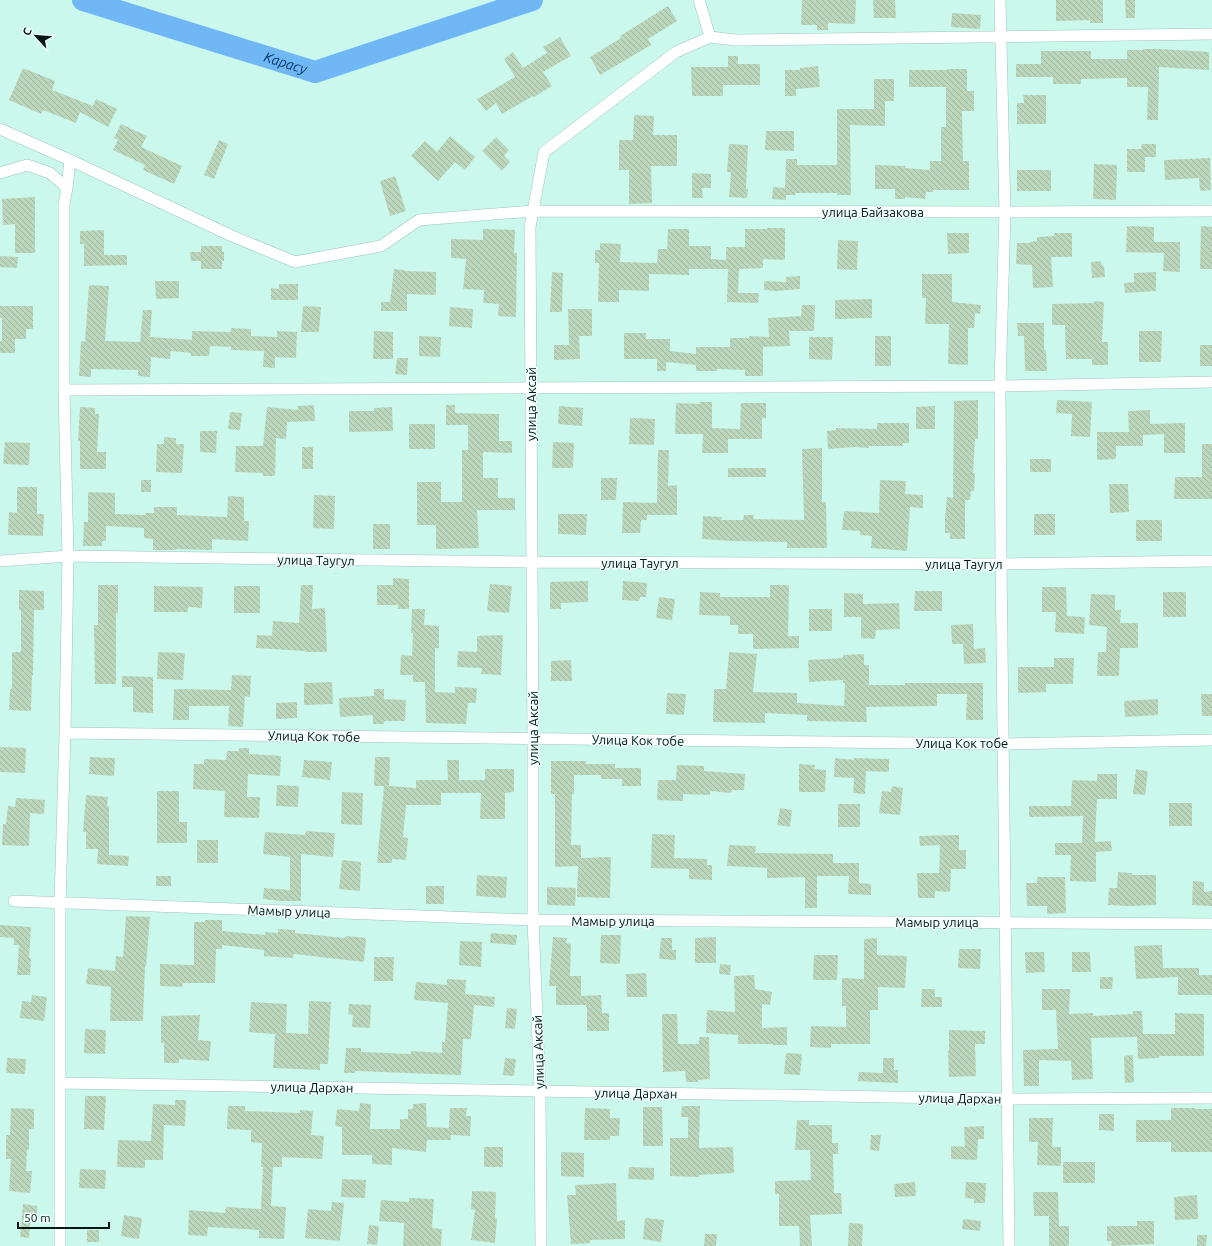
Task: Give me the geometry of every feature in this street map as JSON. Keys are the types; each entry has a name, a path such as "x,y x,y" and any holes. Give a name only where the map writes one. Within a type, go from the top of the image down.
{"street":[{"path":"699,0 710,37 735,40 1212,34"},
{"path":"1000,0 1005,212 1000,386 1009,1246"},
{"name":"улица Аксай","path":"541,1246 540,1091 533,920 534,738 530,226 544,152 676,52 710,37"},
{"name":"улица Байзакова","path":"0,129 232,236 295,262 381,246 420,220 533,211 1005,212 1212,210"},
{"path":"60,1246 60,903 68,556 64,390 64,204 70,160"},
{"path":"0,173 27,166 50,173 67,188"},
{"path":"64,390 1000,386 1212,382"},
{"name":"улица Таугул","path":"0,561 68,556 532,562 1001,564 1212,561"},
{"name":"Улица Кок тобе","path":"65,733 1003,744 1212,740"},
{"name":"Мамыр улица","path":"14,901 533,920 1212,924"},
{"name":"улица Дархан","path":"60,1083 1007,1099 1212,1098"}],"building":[{"path":"802,0 856,0 855,24 828,23 828,30 817,30 817,25 801,25"},
{"path":"873,0 895,0 896,18 874,18"},
{"path":"1056,0 1103,0 1103,23 1090,23 1090,20 1056,21"},
{"path":"1125,0 1135,0 1135,18 1126,18"},
{"path":"668,6 677,21 648,39 651,45 600,75 590,57"},
{"path":"952,13 981,15 980,29 951,27"},
{"path":"560,37 571,56 543,72 552,86 502,114 496,103 486,111 477,99 515,77 504,59 513,52 523,68 547,53 543,47"},
{"path":"1143,49 1209,52 1209,70 1159,67 1158,120 1147,120 1148,87 1127,87 1127,78 1081,79 1081,84 1053,84 1053,77 1016,77 1016,64 1041,64 1041,51 1091,51 1091,59 1127,59 1127,50"},
{"path":"728,56 738,56 738,64 760,64 760,85 723,85 723,96 692,96 691,67 728,67"},
{"path":"818,66 820,87 796,89 796,96 785,96 785,70 800,70 800,68"},
{"path":"23,68 55,81 52,90 93,106 96,99 117,109 108,127 80,112 76,123 43,110 41,114 9,100"},
{"path":"967,69 967,91 974,91 974,111 962,111 963,161 969,161 969,190 933,190 933,192 926,192 925,199 905,197 905,199 895,199 895,189 875,189 875,165 905,166 905,168 930,170 930,161 941,161 941,127 946,127 946,87 909,87 909,70"},
{"path":"874,79 894,79 894,101 885,101 885,126 850,125 851,195 837,195 837,193 795,193 795,195 786,195 786,200 772,199 773,187 785,188 786,159 797,159 797,165 837,165 837,109 874,109"},
{"path":"1023,95 1046,95 1046,124 1017,124 1017,103 1024,103"},
{"path":"634,115 654,116 653,135 677,135 677,166 651,166 652,203 629,204 629,170 619,170 619,140 633,140"},
{"path":"121,124 147,136 141,147 182,166 174,184 143,170 145,165 113,150 118,140 114,138"},
{"path":"766,131 794,131 794,151 765,150"},
{"path":"450,136 475,157 465,170 455,162 438,181 411,156 425,141 437,152"},
{"path":"496,137 509,150 504,156 510,162 502,171 482,151"},
{"path":"219,140 228,144 214,179 204,175"},
{"path":"729,144 748,145 747,198 729,197 731,172 727,172"},
{"path":"1142,144 1156,144 1156,157 1145,157 1145,172 1127,172 1127,149 1141,149"},
{"path":"1210,158 1211,190 1200,191 1199,178 1165,180 1164,160"},
{"path":"1094,164 1117,165 1116,200 1093,199"},
{"path":"1017,170 1051,170 1051,191 1017,191"},
{"path":"692,173 711,174 711,188 702,188 703,198 692,198"},
{"path":"395,176 406,211 390,216 380,181"},
{"path":"35,197 35,253 15,253 15,224 3,225 2,199"},
{"path":"1127,226 1154,227 1154,242 1180,242 1180,272 1163,271 1164,253 1126,252"},
{"path":"1201,226 1212,227 1212,269 1200,269"},
{"path":"785,228 785,260 763,259 763,268 739,269 738,293 759,293 758,303 727,302 728,269 689,269 689,275 649,274 649,291 619,290 619,302 598,302 599,263 595,263 595,250 600,250 600,243 621,244 620,262 657,263 658,249 667,249 668,229 689,229 689,246 711,246 711,259 726,260 726,247 745,247 745,229"},
{"path":"483,229 515,230 514,253 517,253 516,317 498,316 499,304 483,303 484,290 463,289 466,259 451,258 451,239 483,240"},
{"path":"104,230 104,255 127,255 127,265 84,266 84,244 80,244 80,231"},
{"path":"947,233 969,233 969,253 948,254"},
{"path":"1054,233 1072,233 1072,257 1051,257 1053,287 1033,288 1032,265 1016,264 1017,243 1030,243 1037,241 1037,237 1054,236"},
{"path":"838,240 858,241 857,270 837,269"},
{"path":"201,246 222,246 224,261 222,261 222,269 201,269 201,261 191,261 190,252 201,252"},
{"path":"0,256 18,257 17,268 0,267"},
{"path":"1101,261 1102,266 1104,266 1105,277 1092,278 1091,262"},
{"path":"394,269 404,271 436,272 436,295 407,294 407,311 381,311 381,302 390,302"},
{"path":"552,272 563,273 562,312 550,312"},
{"path":"1156,272 1156,291 1125,293 1124,283 1134,282 1134,273"},
{"path":"922,274 952,274 952,302 981,305 980,314 975,313 974,328 968,328 968,365 948,364 949,324 925,324 926,298 922,298"},
{"path":"800,276 800,289 776,291 764,290 764,281 786,282 786,277"},
{"path":"155,281 179,281 179,298 156,299"},
{"path":"279,284 298,284 298,300 271,300 271,288 279,289"},
{"path":"89,285 109,286 105,341 140,342 143,310 152,310 150,337 192,340 192,331 231,332 231,328 251,329 251,336 277,337 277,331 297,332 296,358 275,357 275,368 263,367 264,351 231,350 231,347 210,346 209,356 191,356 191,353 171,351 170,359 151,357 150,377 138,376 138,370 91,369 91,377 79,376 81,341 85,342"},
{"path":"872,299 872,318 835,319 835,300"},
{"path":"1094,301 1104,302 1102,342 1108,342 1108,365 1092,365 1092,359 1066,359 1065,325 1052,325 1052,304 1094,303"},
{"path":"802,305 815,305 814,331 789,331 790,346 763,347 763,376 745,376 745,370 717,369 717,371 696,371 696,365 666,362 666,371 657,371 657,359 624,359 624,333 646,333 646,339 670,339 670,351 696,354 696,347 730,347 730,338 749,338 749,336 769,337 768,318 801,316"},
{"path":"0,306 33,306 33,329 26,329 26,339 15,339 15,353 0,353 0,341 2,341 2,318 0,318"},
{"path":"303,306 321,307 319,332 301,332"},
{"path":"450,307 473,309 472,328 449,326"},
{"path":"568,309 592,309 592,336 579,336 580,359 554,360 554,345 569,345"},
{"path":"1017,323 1044,323 1044,350 1046,350 1047,371 1025,371 1024,336 1018,336"},
{"path":"374,331 393,332 393,359 373,359"},
{"path":"1139,331 1162,331 1161,362 1139,362"},
{"path":"419,336 441,337 440,357 419,356"},
{"path":"875,336 891,336 891,366 875,366"},
{"path":"809,337 833,337 832,360 809,359"},
{"path":"1200,345 1212,345 1212,366 1200,366"},
{"path":"397,358 408,358 407,375 395,374"},
{"path":"978,400 978,439 975,439 973,473 975,473 974,491 971,491 970,500 965,500 965,539 950,539 950,533 945,533 945,518 947,497 953,498 954,401"},
{"path":"1057,400 1092,402 1090,437 1071,436 1072,414 1056,413"},
{"path":"700,402 712,402 712,428 740,429 741,403 766,403 766,418 762,418 762,439 728,439 728,453 702,453 703,434 675,434 676,403 700,404"},
{"path":"314,405 315,421 287,422 286,439 276,438 275,476 263,476 263,473 235,472 236,446 263,446 267,407 298,410 298,406"},
{"path":"446,405 455,405 455,413 499,414 499,441 512,441 512,453 483,452 483,478 498,478 498,498 515,498 515,510 477,510 479,548 436,549 436,525 417,525 417,482 441,482 441,502 462,502 462,450 468,450 468,425 446,425"},
{"path":"559,406 583,408 582,426 558,424"},
{"path":"935,406 935,429 916,429 916,407"},
{"path":"80,407 95,408 95,414 99,414 97,452 106,452 106,469 80,469 80,441 78,441"},
{"path":"392,407 393,431 349,432 349,411 374,411 374,408"},
{"path":"1150,410 1150,424 1185,423 1185,453 1164,453 1164,434 1143,435 1143,446 1116,446 1116,459 1097,460 1097,432 1129,432 1128,411"},
{"path":"230,412 242,413 240,430 228,429"},
{"path":"630,418 655,419 654,445 629,444"},
{"path":"877,423 909,423 909,443 903,443 903,446 869,446 869,448 854,447 828,449 827,431 836,430 836,428 877,429"},
{"path":"409,424 435,424 435,449 409,449"},
{"path":"200,431 217,431 216,453 200,452"},
{"path":"164,437 176,438 176,444 184,444 182,473 156,472 157,444 164,444"},
{"path":"5,442 30,443 29,465 3,464"},
{"path":"553,442 574,443 573,468 552,468"},
{"path":"1202,444 1212,444 1212,499 1174,499 1175,477 1202,477"},
{"path":"302,447 313,447 313,469 302,469"},
{"path":"822,448 822,502 826,502 827,548 787,548 787,542 702,539 703,516 722,517 721,520 743,520 744,515 754,515 753,519 804,520 802,449"},
{"path":"658,450 669,450 668,486 677,485 677,515 647,515 647,520 641,520 640,533 622,533 623,502 657,503"},
{"path":"1030,459 1051,459 1051,472 1030,472"},
{"path":"728,468 766,468 766,477 728,477"},
{"path":"601,478 617,478 616,500 601,500"},
{"path":"141,480 151,480 151,492 141,492"},
{"path":"880,480 906,481 905,494 923,495 923,508 910,507 907,551 871,548 872,536 860,535 860,531 842,530 844,511 879,513"},
{"path":"1109,484 1128,484 1129,512 1110,513"},
{"path":"17,487 37,487 37,514 44,514 43,536 8,535 9,512 17,513"},
{"path":"88,492 115,493 115,514 145,515 145,513 154,513 154,507 177,507 177,515 227,517 228,496 244,497 244,521 249,521 248,541 212,539 212,550 153,550 153,539 144,538 144,528 106,526 106,541 102,541 102,546 83,546 84,522 88,522"},
{"path":"314,495 335,496 334,529 313,528"},
{"path":"558,514 587,514 586,535 558,534"},
{"path":"1034,514 1055,514 1055,535 1034,535"},
{"path":"1136,520 1162,520 1162,541 1136,541"},
{"path":"373,524 390,524 390,549 373,549"},
{"path":"393,578 409,579 409,609 398,609 398,605 377,605 377,585 393,585"},
{"path":"588,581 588,602 561,603 561,609 550,609 550,582"},
{"path":"623,581 647,583 646,597 640,597 639,601 622,600"},
{"path":"490,584 512,586 509,613 487,611"},
{"path":"98,585 118,585 118,613 116,613 116,684 95,684 94,625 98,625"},
{"path":"301,585 313,585 312,609 325,608 327,652 305,652 256,648 257,635 272,636 273,621 299,623"},
{"path":"770,585 789,585 788,636 799,636 799,648 753,649 753,634 738,634 738,625 730,625 730,616 699,615 700,592 720,593 720,597 770,597"},
{"path":"154,586 203,587 202,608 188,607 188,612 154,612"},
{"path":"234,586 260,586 260,613 234,613"},
{"path":"1042,587 1066,587 1067,616 1085,617 1084,634 1055,632 1056,612 1042,612"},
{"path":"19,590 44,591 44,610 34,610 31,711 9,710 10,689 12,689 12,652 21,652 21,610 19,610"},
{"path":"915,591 942,591 942,611 914,611"},
{"path":"1163,592 1186,592 1186,617 1163,617"},
{"path":"844,593 863,594 863,604 899,603 900,629 876,630 875,639 861,638 861,617 844,617"},
{"path":"1091,594 1115,595 1115,610 1121,610 1120,623 1138,623 1138,648 1120,648 1119,676 1097,676 1098,652 1106,652 1107,627 1089,625"},
{"path":"659,597 675,599 672,620 656,618"},
{"path":"412,609 425,609 424,625 439,626 439,648 435,648 435,692 455,693 455,687 477,688 476,703 468,703 466,724 426,723 425,682 413,682 413,675 400,675 401,655 412,656"},
{"path":"809,609 832,609 832,631 809,631"},
{"path":"973,624 974,649 985,648 986,663 964,664 963,644 952,644 951,625"},
{"path":"503,635 501,675 481,674 482,668 457,667 458,651 477,652 477,636"},
{"path":"158,652 185,653 183,680 157,679"},
{"path":"729,652 757,654 753,692 797,693 797,703 844,706 845,683 843,683 843,680 809,682 808,660 843,658 843,655 864,654 864,665 869,665 869,685 905,685 905,683 983,683 983,720 966,720 967,694 937,694 937,706 866,707 867,722 807,721 807,715 765,713 765,723 713,722 714,689 726,689"},
{"path":"1054,658 1074,658 1073,684 1046,684 1046,692 1018,693 1018,667 1054,667"},
{"path":"571,660 572,681 551,681 551,661"},
{"path":"232,675 251,676 250,697 245,696 243,727 228,726 229,706 189,706 189,720 173,720 174,689 231,690"},
{"path":"122,676 153,677 153,713 133,712 133,687 122,687"},
{"path":"332,682 333,704 304,705 304,683"},
{"path":"374,689 384,689 384,699 406,700 405,721 384,721 384,724 373,724 373,715 340,717 339,698 374,696"},
{"path":"667,693 686,694 684,715 666,714"},
{"path":"1201,694 1212,694 1212,716 1202,716"},
{"path":"1158,699 1158,715 1125,717 1124,701"},
{"path":"297,702 297,718 276,719 276,703"},
{"path":"0,747 26,748 25,773 0,772"},
{"path":"239,748 249,748 249,754 281,756 280,776 248,774 247,797 260,797 259,818 224,817 225,791 193,789 194,764 204,764 204,759 226,760 227,751 239,751"},
{"path":"90,757 115,758 114,776 89,774"},
{"path":"375,757 390,757 389,786 416,788 416,780 448,780 447,760 459,760 459,780 485,780 485,769 514,769 514,792 505,793 505,819 480,819 481,793 441,793 441,805 406,805 403,837 408,838 406,860 392,859 392,863 377,863 384,786 374,786"},
{"path":"835,758 854,760 854,758 889,759 889,772 866,771 865,794 853,793 854,778 834,777"},
{"path":"304,760 332,762 330,780 302,777"},
{"path":"551,761 586,761 586,764 615,764 615,768 641,768 641,786 622,786 622,779 601,779 601,775 574,775 571,845 581,845 581,858 611,857 610,898 577,897 578,866 555,867 555,794 551,794"},
{"path":"799,764 815,765 814,769 826,770 825,792 799,792"},
{"path":"677,765 704,766 704,771 745,774 744,790 732,790 731,793 710,791 710,795 683,794 683,801 657,800 658,780 676,780"},
{"path":"1136,769 1148,771 1145,795 1133,794"},
{"path":"1097,774 1117,774 1117,799 1097,799 1095,842 1111,841 1112,851 1096,852 1096,882 1070,881 1071,855 1055,855 1055,843 1082,843 1083,816 1029,817 1029,806 1071,806 1072,780 1097,781"},
{"path":"277,785 299,786 298,807 276,806"},
{"path":"892,786 903,788 900,815 879,813 882,791 891,792"},
{"path":"157,791 179,791 179,822 187,822 187,843 157,843"},
{"path":"342,792 363,793 362,825 341,824"},
{"path":"86,795 108,797 109,855 129,856 128,866 97,864 98,849 86,849 86,832 83,832"},
{"path":"16,798 45,800 44,814 30,813 29,846 2,845 3,824 6,824 8,806 15,807"},
{"path":"1169,803 1192,803 1192,826 1169,826"},
{"path":"838,804 860,804 860,827 838,827"},
{"path":"780,808 792,810 790,827 777,825"},
{"path":"306,831 335,833 333,857 301,854 301,901 263,899 264,888 290,890 290,857 263,854 265,832 305,835"},
{"path":"652,834 675,835 674,858 707,859 707,865 712,865 712,880 689,879 689,869 651,868"},
{"path":"959,835 959,850 966,850 966,869 951,869 950,892 935,891 935,898 918,898 917,873 939,873 940,845 920,846 919,836"},
{"path":"197,840 218,840 218,863 197,863"},
{"path":"729,845 756,846 755,853 833,854 833,863 859,863 859,883 871,884 871,895 848,894 849,876 817,876 817,908 805,908 805,877 767,878 767,868 727,866"},
{"path":"342,860 361,862 360,891 339,889"},
{"path":"1118,872 1132,873 1132,875 1156,875 1156,905 1108,905 1109,888 1117,888"},
{"path":"477,875 507,877 506,898 476,896"},
{"path":"156,876 171,876 171,886 156,886"},
{"path":"1037,877 1065,877 1066,913 1047,914 1047,906 1027,906 1026,883 1037,883"},
{"path":"1193,881 1204,882 1204,892 1212,891 1212,906 1192,905"},
{"path":"426,886 444,886 444,904 426,904"},
{"path":"547,887 576,888 575,906 547,905"},
{"path":"126,916 150,917 145,966 143,1021 110,1021 111,987 86,984 88,968 115,971 116,956 123,957"},
{"path":"205,920 222,920 222,931 265,935 265,932 278,933 278,929 295,930 295,933 345,938 346,936 366,938 364,962 294,954 293,958 264,956 264,950 222,945 222,949 216,949 215,983 183,983 182,987 160,986 160,964 194,965 194,922 205,922"},
{"path":"0,925 31,927 29,958 31,958 30,975 17,975 19,945 14,945 14,938 0,937"},
{"path":"491,933 517,935 516,945 490,943"},
{"path":"601,935 621,935 620,964 600,963"},
{"path":"553,937 567,938 566,943 571,944 570,976 581,976 581,996 601,995 602,1013 609,1013 609,1031 587,1031 586,1005 556,1005 556,986 549,986"},
{"path":"716,937 716,963 695,963 695,938"},
{"path":"661,938 672,938 672,950 676,950 676,960 659,959"},
{"path":"877,938 877,955 907,956 905,988 878,987 878,1010 870,1010 870,1044 831,1044 831,1048 810,1047 811,1026 846,1027 846,1006 842,1006 842,978 864,979 864,939"},
{"path":"460,941 482,942 481,967 459,965"},
{"path":"1162,945 1163,968 1199,968 1199,975 1212,975 1212,995 1178,995 1178,977 1136,979 1134,946"},
{"path":"959,949 981,949 980,969 958,968"},
{"path":"1025,952 1044,952 1045,972 1026,973"},
{"path":"1072,952 1090,952 1091,972 1072,972"},
{"path":"814,955 838,955 837,980 813,980"},
{"path":"374,957 394,957 393,981 374,981"},
{"path":"720,964 731,965 730,975 719,974"},
{"path":"646,973 647,997 627,997 626,974"},
{"path":"754,975 755,989 772,992 770,1005 762,1004 762,1028 787,1027 787,1045 738,1044 738,1035 706,1033 707,1010 735,1012 734,976"},
{"path":"1100,977 1113,977 1112,989 1100,989"},
{"path":"447,979 466,980 465,994 495,997 494,1007 474,1005 471,1039 463,1039 461,1075 355,1071 355,1073 344,1073 346,1048 361,1048 361,1052 411,1054 411,1051 442,1053 442,1042 445,1042 448,1003 414,1000 416,982 447,985"},
{"path":"922,989 935,989 935,997 942,997 942,1007 921,1007"},
{"path":"1042,989 1070,989 1069,1014 1093,1013 1093,1016 1133,1014 1133,1011 1142,1011 1143,1034 1175,1034 1175,1013 1204,1014 1204,1056 1159,1056 1159,1058 1138,1059 1137,1037 1091,1038 1093,1079 1072,1080 1071,1061 1039,1060 1039,1086 1024,1086 1023,1050 1058,1049 1056,1010 1042,1010"},
{"path":"32,995 47,997 44,1021 20,1018 22,1001 31,1002"},
{"path":"309,1001 331,1002 328,1064 320,1064 320,1070 273,1068 275,1034 249,1032 251,1002 287,1004 286,1033 308,1034"},
{"path":"349,1004 371,1005 370,1028 352,1027 353,1015 348,1014"},
{"path":"507,1008 517,1009 515,1029 505,1028"},
{"path":"662,1014 677,1014 678,1044 699,1044 699,1037 709,1037 710,1079 698,1080 698,1082 686,1082 685,1071 663,1072"},
{"path":"200,1015 198,1040 211,1041 209,1061 179,1059 179,1063 164,1063 164,1043 161,1043 161,1016"},
{"path":"85,1029 106,1030 105,1054 84,1053"},
{"path":"949,1030 985,1031 985,1044 975,1044 976,1076 949,1077"},
{"path":"786,1053 802,1054 800,1075 784,1074"},
{"path":"1133,1055 1134,1082 1125,1083 1124,1056"},
{"path":"7,1058 26,1059 25,1074 6,1073"},
{"path":"505,1058 516,1059 514,1076 503,1075"},
{"path":"883,1058 894,1058 894,1070 898,1070 898,1083 858,1081 859,1072 883,1073"},
{"path":"85,1096 106,1096 104,1130 84,1129"},
{"path":"175,1100 186,1100 185,1126 164,1125 163,1160 145,1160 145,1168 117,1167 118,1140 151,1141 153,1104 175,1105"},
{"path":"360,1103 371,1104 370,1129 400,1129 400,1119 408,1119 408,1109 413,1109 413,1104 426,1103 427,1127 449,1128 450,1108 467,1108 466,1116 471,1116 470,1136 451,1135 451,1140 427,1140 426,1152 392,1148 392,1165 372,1164 372,1155 342,1155 342,1127 335,1126 337,1109 359,1111"},
{"path":"228,1106 245,1106 245,1111 300,1113 300,1110 313,1111 311,1135 324,1136 322,1159 282,1157 282,1167 273,1167 271,1206 286,1207 284,1239 259,1238 259,1230 208,1227 207,1236 188,1235 189,1210 225,1213 226,1207 261,1209 263,1167 261,1167 262,1143 251,1142 251,1130 227,1129"},
{"path":"682,1106 700,1106 699,1148 733,1147 734,1173 699,1175 699,1177 670,1176 670,1138 688,1138 688,1117 681,1117"},
{"path":"643,1107 662,1107 663,1146 643,1146"},
{"path":"11,1108 34,1109 34,1129 29,1129 29,1149 27,1150 26,1171 32,1171 30,1193 9,1191 11,1159 6,1159 6,1135 10,1135"},
{"path":"585,1108 610,1109 610,1118 620,1118 619,1136 610,1136 610,1140 584,1140"},
{"path":"1171,1108 1212,1109 1212,1152 1171,1152 1171,1142 1136,1142 1136,1120 1171,1120"},
{"path":"1099,1114 1114,1114 1114,1131 1099,1130"},
{"path":"1029,1118 1053,1118 1052,1147 1061,1147 1061,1166 1037,1165 1038,1142 1029,1142"},
{"path":"797,1120 809,1120 809,1125 832,1125 832,1143 838,1143 838,1154 833,1154 834,1193 841,1193 842,1214 810,1215 812,1246 800,1246 799,1226 779,1226 779,1194 775,1194 775,1181 811,1180 810,1150 795,1150"},
{"path":"984,1126 984,1139 978,1139 977,1160 951,1159 951,1146 965,1147 964,1127"},
{"path":"871,1135 881,1135 879,1151 870,1150"},
{"path":"484,1147 503,1147 503,1167 484,1167"},
{"path":"561,1152 584,1153 584,1177 561,1176"},
{"path":"1063,1162 1095,1162 1095,1183 1063,1183"},
{"path":"629,1167 654,1168 654,1180 628,1179"},
{"path":"80,1169 106,1170 105,1189 79,1188"},
{"path":"342,1179 366,1180 365,1198 341,1197"},
{"path":"915,1182 916,1196 895,1197 894,1184"},
{"path":"966,1182 986,1183 985,1203 974,1203 974,1199 965,1198"},
{"path":"616,1183 617,1221 625,1220 625,1239 590,1240 590,1243 571,1244 567,1195 576,1195 575,1185"},
{"path":"472,1191 496,1192 495,1218 497,1218 495,1243 471,1240 475,1210 471,1209"},
{"path":"1033,1192 1058,1192 1059,1226 1069,1226 1069,1246 1049,1246 1049,1216 1034,1216"},
{"path":"1197,1195 1198,1219 1175,1220 1174,1197"},
{"path":"409,1198 434,1199 432,1228 442,1229 441,1246 403,1246 404,1223 379,1221 381,1200 409,1202"},
{"path":"332,1202 344,1203 340,1241 305,1238 308,1209 331,1211"},
{"path":"23,1204 37,1206 37,1215 31,1215 29,1238 20,1237"},
{"path":"124,1215 142,1218 139,1239 121,1236"},
{"path":"645,1218 664,1220 661,1242 643,1239"},
{"path":"963,1219 981,1221 980,1231 962,1229"},
{"path":"1137,1221 1154,1221 1154,1244 1111,1246 1112,1241 1107,1241 1107,1226 1137,1226"},
{"path":"849,1223 863,1224 862,1246 848,1246"},
{"path":"369,1225 379,1226 377,1245 367,1244"},
{"path":"87,1230 99,1230 99,1242 87,1242"},
{"path":"705,1234 717,1234 716,1246 704,1246"},
{"path":"1197,1235 1207,1235 1206,1246 1197,1246"}],"waterway":[{"name":"Карасу","path":"83,0 315,72 532,0"}]}
